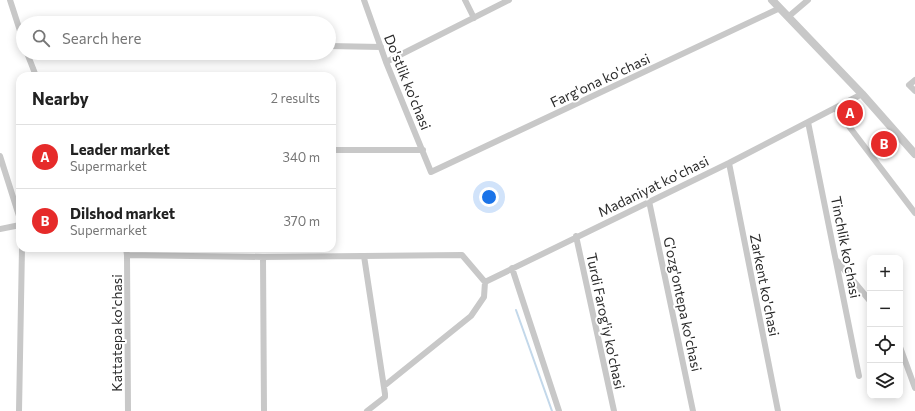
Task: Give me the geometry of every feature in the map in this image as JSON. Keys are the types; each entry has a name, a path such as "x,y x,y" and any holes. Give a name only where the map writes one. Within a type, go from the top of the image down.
{"street":[{"path":"10,0 16,18"},
{"name":"Do'stlik ko'chasi","path":"364,0 386,62 431,172"},
{"path":"465,0 474,18"},
{"path":"386,62 509,0"},
{"path":"772,0 862,94 915,154"},
{"path":"788,17 808,0"},
{"name":"Farg'ona ko'chasi","path":"431,172 780,8"},
{"path":"336,46 381,47"},
{"path":"30,60 34,72"},
{"path":"915,80 909,85 915,91"},
{"name":"Madaniyat ko'chasi","path":"485,282 576,236 729,163 862,94"},
{"path":"835,108 915,213"},
{"name":"Tinchlik ko'chasi","path":"808,122 859,376"},
{"path":"336,150 422,150"},
{"path":"0,156 16,206"},
{"name":"Zarkent ko'chasi","path":"729,163 778,411"},
{"name":"G'ozg'ontepa ko'chasi","path":"650,201 693,411"},
{"path":"0,229 16,226"},
{"name":"Turdi Farog'iy ko'chasi","path":"576,236 614,411"},
{"path":"19,411 22,252"},
{"name":"Kattatepa ko'chasi","path":"127,252 128,411"},
{"path":"150,252 263,257 462,255 485,282 484,297 471,316 384,386"},
{"path":"364,256 384,386 384,397 367,411"},
{"path":"263,257 264,411"},
{"path":"836,259 867,297"},
{"path":"512,268 559,411"},
{"path":"903,355 914,384"}],"waterway":[{"path":"516,310 552,411"}],"place":[{"name":"Leader market","path":"850,113"},
{"name":"Dilshod market","path":"884,144"}]}
